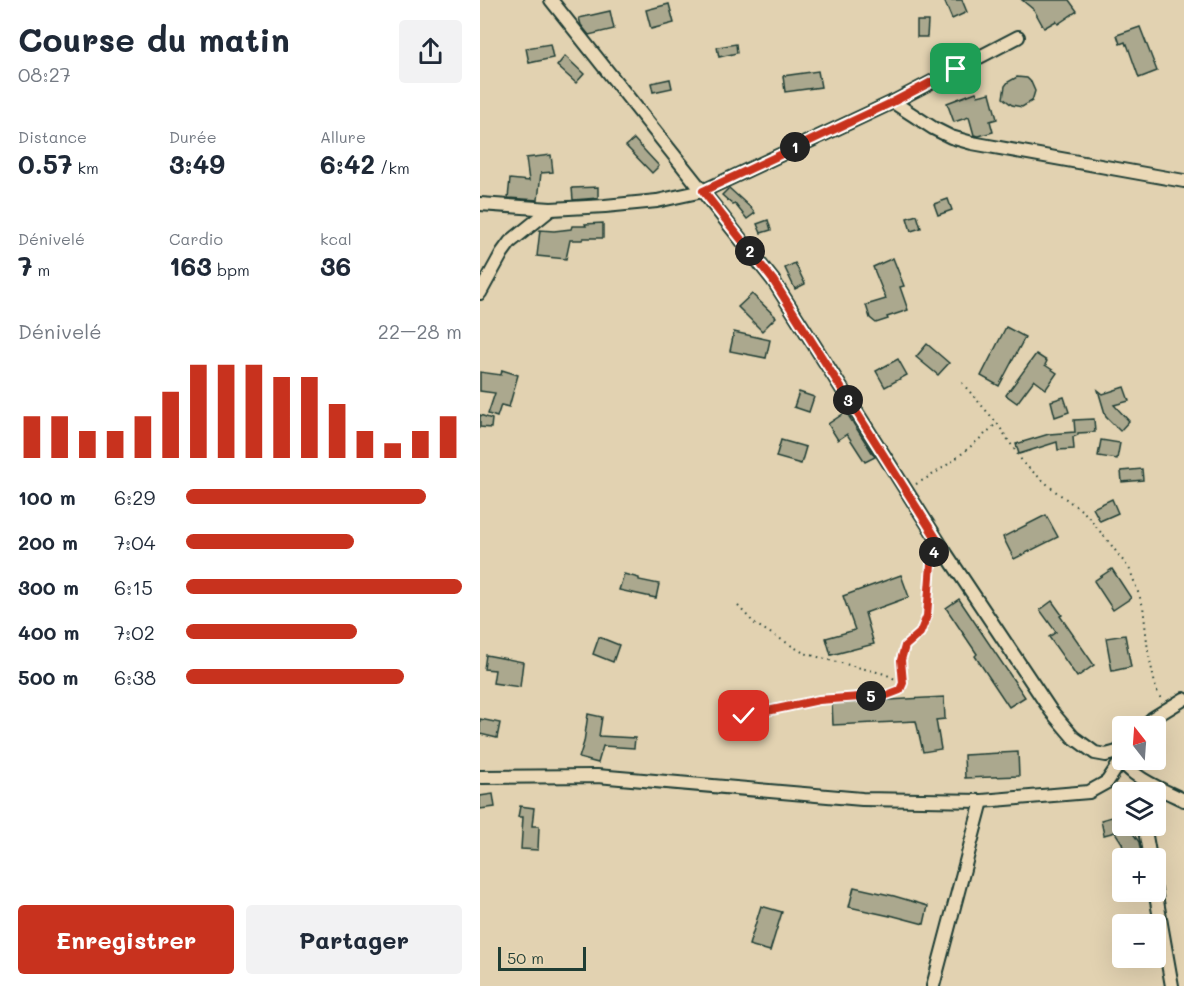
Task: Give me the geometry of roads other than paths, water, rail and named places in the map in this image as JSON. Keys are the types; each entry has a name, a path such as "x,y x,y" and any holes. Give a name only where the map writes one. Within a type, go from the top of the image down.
{"street":[{"path":"551,0 773,280 936,538 1051,711 1073,737 1095,753 1112,755"},
{"path":"480,204 551,208 605,206 657,201 703,191 893,102 1018,37"},
{"path":"893,102 933,128 951,137 972,143 1184,181"},
{"path":"480,292 510,242 551,208"},
{"path":"1156,716 1184,699"},
{"path":"480,777 597,776 862,799 982,801 1089,792 1107,782 1113,770"},
{"path":"1132,770 1141,782"},
{"path":"1166,794 1184,800"},
{"path":"933,986 982,801"},
{"path":"1157,902 1172,986"}]}
